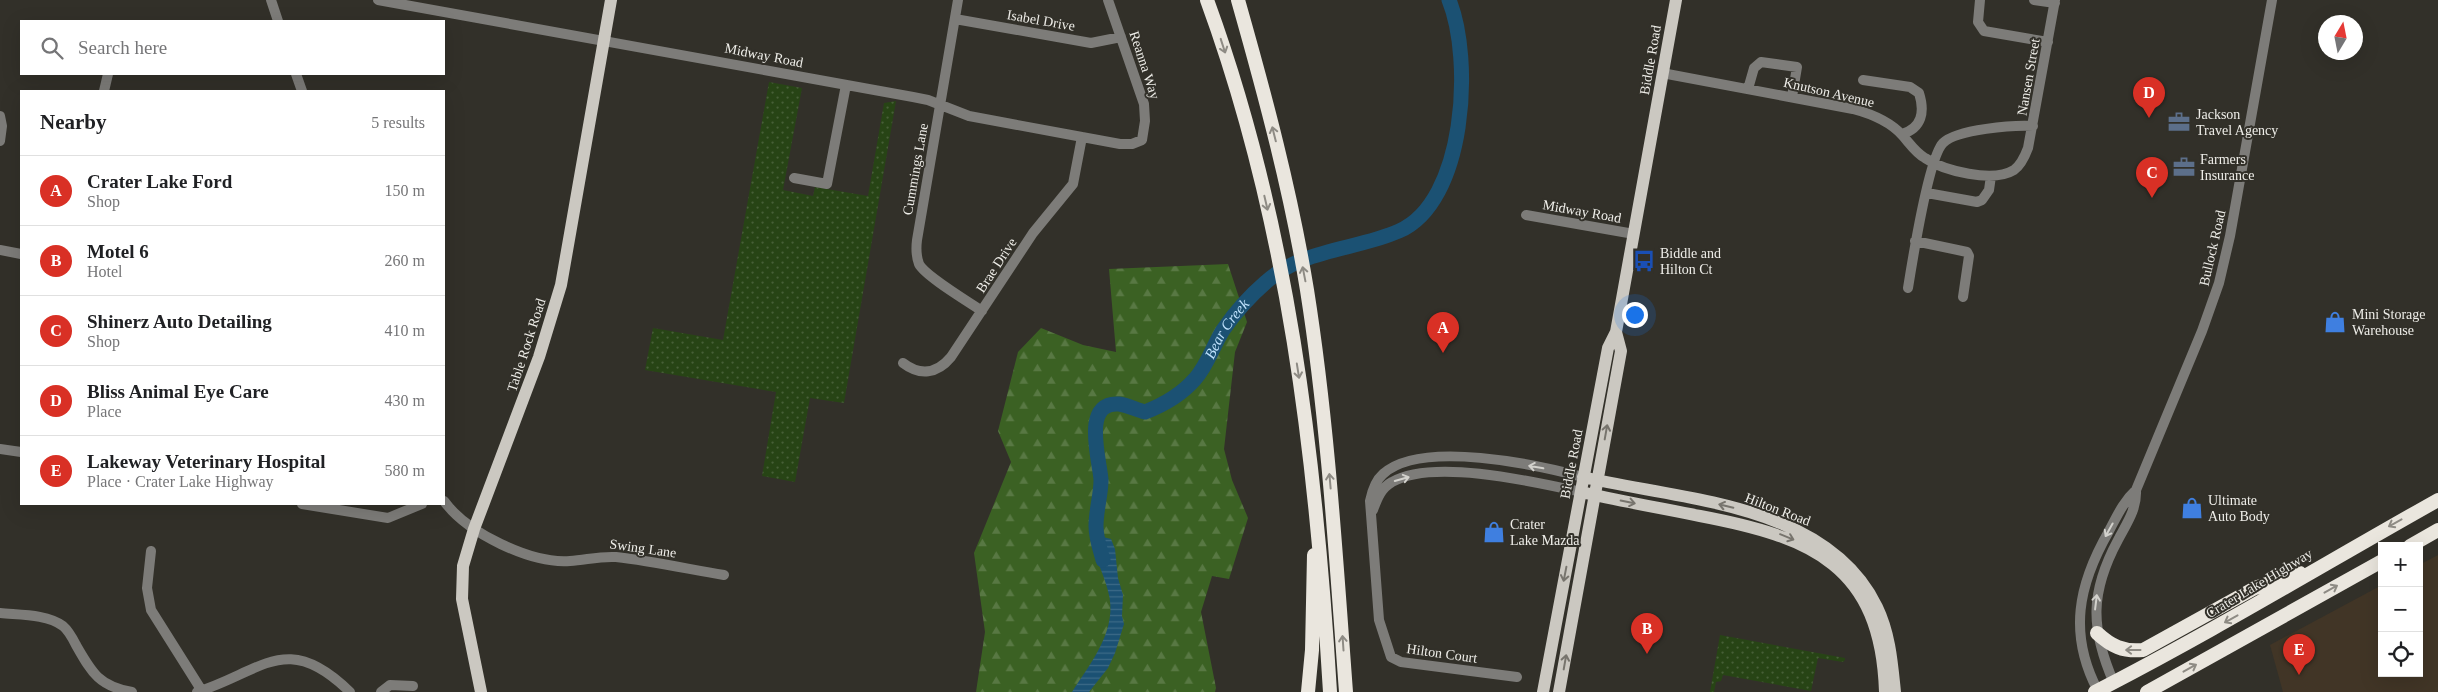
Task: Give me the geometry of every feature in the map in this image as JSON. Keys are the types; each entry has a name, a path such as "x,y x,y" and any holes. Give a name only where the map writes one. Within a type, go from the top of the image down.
{"highway":[{"path":"1207,0 1234,80 1274,242 1290,323 1304,411 1318,532 1330,692"},
{"path":"1238,0 1276,143 1296,233 1310,314 1329,468 1346,692"},
{"name":"Crater Lake Highway","path":"2097,692 2116,687 2274,596 2319,566 2438,500"},
{"path":"2417,542 2438,530"},
{"path":"1308,692 1312,650 1312,565 1318,532"},
{"path":"2147,692 2378,563"},
{"path":"2097,633 2117,647 2132,651 2143,650 2255,588 2319,566"}],"main road":[{"name":"Table Rock Road","path":"480,692 461,584 463,566 474,529 539,357 561,286 611,0"},
{"name":"Biddle Road","path":"1544,692 1608,348 1616,332 1676,0"},
{"name":"Biddle Road","path":"1559,692 1620,351 1616,332"},
{"name":"Hilton Road","path":"1584,477 1755,514 1796,530 1830,550 1858,577 1878,608 1889,641 1895,692"},
{"name":"Hilton Road","path":"1581,492 1749,525 1788,538 1824,557 1853,586 1873,620 1882,657 1885,692"}],"street":[{"path":"271,0 278,20"},
{"name":"Midway Road","path":"378,0 604,39 913,97 940,104 969,116 1082,137 1126,144 1142,140"},
{"name":"Cummings Lane","path":"958,0 917,240 917,253 919,263 928,274 982,311"},
{"name":"Reanna Way","path":"1108,0 1144,104 1145,121 1142,140"},
{"path":"1980,0 1978,22 1984,31 2048,42"},
{"path":"2034,0 2055,1"},
{"name":"Bullock Road","path":"2116,687 2101,650 2097,633 2095,612 2098,586 2110,555 2134,510 2136,490 2220,283 2272,0"},
{"name":"Nansen Street","path":"2025,157 2033,126 2055,1"},
{"name":"Isabel Drive","path":"955,19 1091,43 1121,37"},
{"path":"1748,89 1754,68 1761,62 1796,67 1792,97"},
{"name":"Knutson Avenue","path":"1662,73 1873,114 1902,134 1917,152 1934,163 1966,173 1991,176 2014,170 2025,157"},
{"path":"104,90 108,75"},
{"path":"296,75 302,90"},
{"path":"1863,80 1910,87 1919,93 1922,103 1920,120 1917,127 1902,134"},
{"path":"794,178 827,184 846,85"},
{"path":"0,116 2,126 0,141"},
{"path":"1908,288 1915,241 1934,163 1942,143 1951,138 1999,127 2033,126"},
{"name":"Brae Drive","path":"903,363 921,372 931,371 946,364 1034,233 1073,184 1082,137"},
{"path":"1927,193 1977,202 1982,200 1989,190 1991,176"},
{"name":"Midway Road","path":"1526,215 1634,234"},
{"path":"1915,241 1967,252 1969,256 1963,296"},
{"path":"0,250 20,254"},
{"path":"0,448 20,452"},
{"name":"Hilton Court","path":"1517,677 1401,662 1391,657 1379,620 1371,493 1382,474 1403,463 1414,460 1464,457 1487,458 1584,477"},
{"path":"1372,513 1378,496 1392,482 1402,478 1436,472 1483,474 1581,492"},
{"name":"Bullock Road","path":"2097,692 2082,651 2079,623 2082,600 2087,579 2102,543 2124,504 2136,490"},
{"name":"Swing Lane","path":"445,502 458,518 488,539 549,559 569,561 597,556 610,557 724,576"},
{"path":"308,505 388,518 420,505"},
{"path":"151,551 147,588 151,610 199,691 260,664 278,660 300,660 317,666 333,675 350,692"},
{"path":"0,613 48,619 58,623 66,628 96,678 108,685 132,692"},
{"path":"381,692 390,685 413,686"}],"shaded area":[{"path":"2438,555 2438,692 2283,692 2270,645 2378,587 2378,677 2423,677 2423,563"}],"green space":[{"path":"769,82 802,88 783,190 813,196 815,187 868,196 884,103 896,101 844,403 810,398 795,482 762,476 776,392 645,370 653,328 723,340"},
{"path":"1228,264 1247,322 1235,352 1224,449 1232,480 1248,518 1229,579 1212,576 1201,612 1216,688 1215,692 976,692 985,632 974,553 1011,462 998,431 1018,352 1041,328 1083,345 1116,352 1109,269"},
{"path":"1720,635 1845,658 1845,660 1843,662 1818,658 1811,691 1723,675 1721,681 1716,682 1714,692 1710,692"}],"water":[{"path":"1103,537 1111,539 1115,549 1118,578 1123,595 1122,616 1124,624 1108,668 1089,692 1072,692 1095,657 1110,619 1108,591 1094,543"}],"waterway":[{"name":"Bear Creek","path":"1103,560 1097,539 1096,526 1101,480 1095,434 1096,422 1100,412 1107,406 1119,404 1145,412 1172,398 1184,390 1199,374 1219,336 1237,311 1280,271 1313,256 1399,231 1421,215 1438,191 1451,161 1458,127 1461,91 1461,57 1449,0"}],"place":[{"name":"Bliss Animal Eye Care","path":"2149,118"},
{"name":"Jackson Travel Agency","path":"2179,122"},
{"name":"Farmers Insurance","path":"2184,167"},
{"name":"Shinerz Auto Detailing","path":"2152,198"},
{"name":"Biddle and Hilton Ct","path":"1644,261"},
{"name":"Mini Storage Warehouse","path":"2335,322"},
{"name":"Crater Lake Ford","path":"1443,353"},
{"name":"Ultimate Auto Body","path":"2192,508"},
{"name":"Crater Lake Mazda","path":"1494,532"},
{"name":"Motel 6","path":"1647,654"},
{"name":"Lakeway Veterinary Hospital","path":"2299,675"}]}
